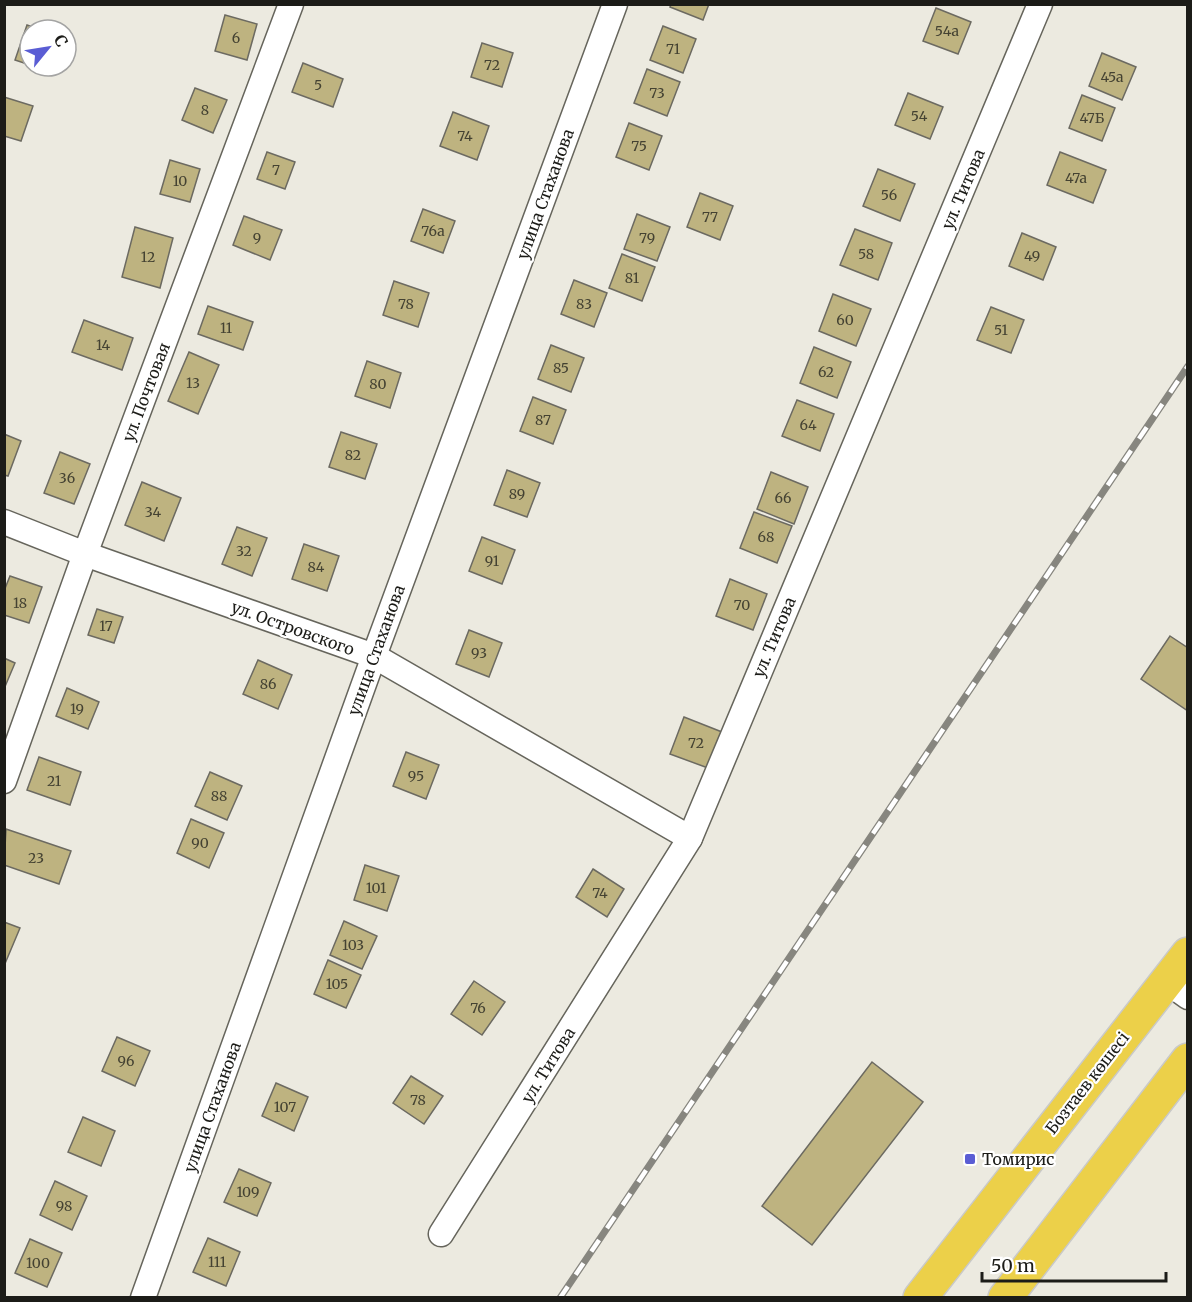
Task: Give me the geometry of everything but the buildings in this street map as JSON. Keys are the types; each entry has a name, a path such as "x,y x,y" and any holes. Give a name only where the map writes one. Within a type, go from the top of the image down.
{"highway":[{"name":"Бозтаев көшесі","path":"920,1298 1177,990 1188,954"},
{"path":"1005,1298 1188,1060"}],"street":[{"name":"ул. Почтовая","path":"4,781 85,554 291,4"},
{"name":"улица Стаханова","path":"143,1298 374,656 615,4"},
{"name":"ул. Титова","path":"441,1234 690,838 1040,4"},
{"name":"ул. Островского","path":"4,522 85,554 374,656 690,838"}],"railway":[{"path":"560,1298 1188,366"}],"place":[{"name":"Томирис","path":"970,1159"}]}
